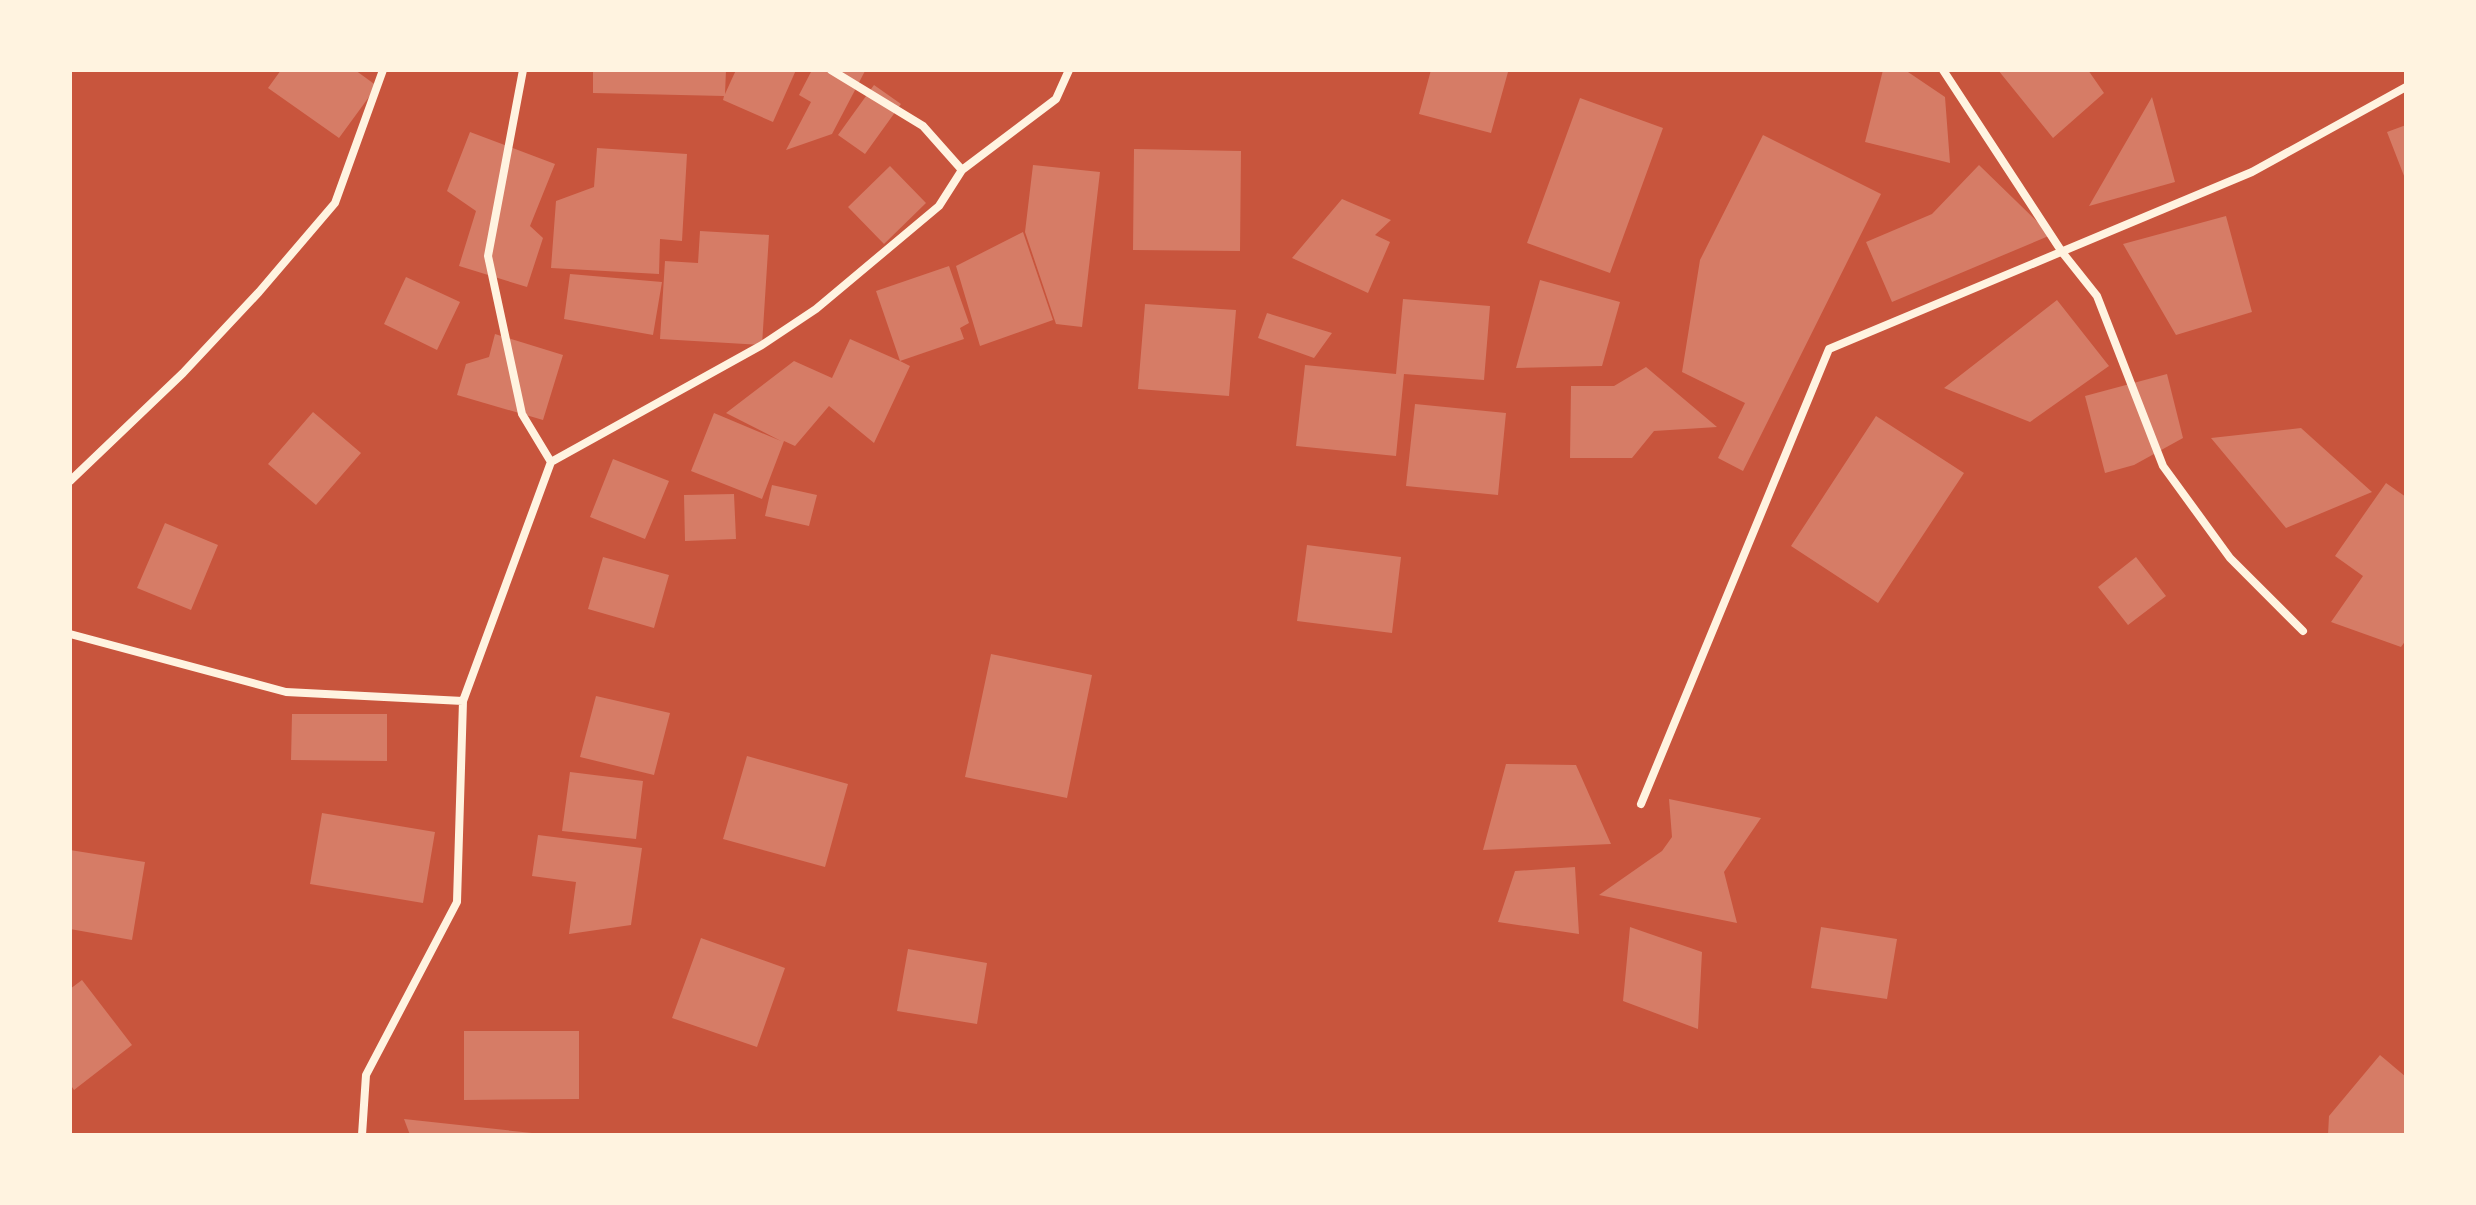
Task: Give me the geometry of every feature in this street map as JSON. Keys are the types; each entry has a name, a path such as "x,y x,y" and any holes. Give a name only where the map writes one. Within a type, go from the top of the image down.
{"street":[{"path":"70,481 183,373 259,292 335,203 383,70"},
{"path":"523,70 488,256 522,414 551,462"},
{"path":"831,70 923,126 962,170"},
{"path":"362,1135 366,1075 457,902 463,701 551,462 762,345 816,309 939,206 962,170 1056,99 1069,70"},
{"path":"1943,70 2062,252 2097,296 2163,466 2230,558 2303,631"},
{"path":"1641,804 1829,349 2252,172 2406,87"},
{"path":"70,634 286,692 463,701"}],"building":[{"path":"281,70 355,70 377,86 339,138 268,88"},
{"path":"593,70 726,70 725,94 736,70 796,70 773,122 723,100 724,96 593,93"},
{"path":"812,70 865,71 832,134 786,150 811,102 799,95"},
{"path":"1431,70 1508,72 1491,133 1419,114"},
{"path":"1883,70 1905,70 1945,97 1950,163 1865,142"},
{"path":"1998,70 2088,70 2104,93 2053,138"},
{"path":"874,85 901,104 865,154 838,135"},
{"path":"2152,97 2175,182 2089,206"},
{"path":"1580,98 1663,128 1610,273 1527,243"},
{"path":"2406,125 2406,181 2387,132"},
{"path":"470,132 555,164 530,226 543,238 527,287 459,266 476,211 447,191"},
{"path":"1763,135 1881,194 1743,471 1718,458 1745,403 1682,372 1700,260"},
{"path":"597,148 687,154 682,241 660,239 659,274 551,268 556,201 594,187"},
{"path":"1134,149 1241,151 1240,251 1133,250"},
{"path":"1033,165 1100,172 1082,327 1056,324 1025,232"},
{"path":"1979,165 2051,235 1892,302 1866,242 1932,214"},
{"path":"890,166 926,203 884,244 848,207"},
{"path":"1342,199 1391,220 1375,235 1390,242 1368,293 1292,258"},
{"path":"2226,216 2252,312 2176,335 2123,244"},
{"path":"700,231 769,235 762,345 660,339 665,261 698,263"},
{"path":"1023,232 1053,320 980,346 956,266"},
{"path":"949,266 969,323 960,328 964,339 900,361 876,291"},
{"path":"570,274 662,282 653,335 564,319"},
{"path":"406,277 460,302 437,350 384,324"},
{"path":"1540,280 1620,302 1602,366 1516,368"},
{"path":"1403,299 1490,306 1484,380 1404,374 1396,456 1296,446 1305,365 1396,374"},
{"path":"2057,300 2109,366 2030,422 1944,388"},
{"path":"1145,304 1236,310 1229,396 1138,389"},
{"path":"1267,313 1332,333 1314,358 1258,338"},
{"path":"495,334 563,355 543,420 457,395 466,364 489,357"},
{"path":"850,339 910,366 874,443 829,406 795,446 784,441 762,499 691,471 714,413 781,441 726,413 794,361 832,378"},
{"path":"1646,367 1717,427 1654,431 1632,458 1570,458 1571,386 1614,386"},
{"path":"2167,374 2183,438 2134,465 2105,473 2085,396"},
{"path":"1415,404 1506,413 1498,495 1406,486"},
{"path":"313,412 361,453 316,505 268,464"},
{"path":"1876,416 1964,473 1878,603 1791,546"},
{"path":"2301,428 2372,492 2286,528 2211,438"},
{"path":"613,459 669,481 645,539 590,517"},
{"path":"2386,483 2406,497 2406,640 2401,647 2331,622 2363,576 2335,556"},
{"path":"772,485 817,495 809,526 765,516"},
{"path":"734,494 736,539 685,541 684,495"},
{"path":"165,523 218,545 191,610 137,588"},
{"path":"1307,545 1401,557 1392,633 1297,621"},
{"path":"603,557 669,575 654,628 588,609"},
{"path":"2136,557 2166,596 2128,625 2098,587"},
{"path":"991,654 1092,675 1067,798 965,777"},
{"path":"596,696 670,713 654,775 580,757"},
{"path":"292,714 387,714 387,761 291,760"},
{"path":"747,756 848,784 825,867 723,839"},
{"path":"1506,764 1576,765 1611,844 1483,850"},
{"path":"570,772 643,781 636,839 562,831"},
{"path":"1669,799 1761,818 1724,872 1737,923 1599,895 1662,851 1672,837"},
{"path":"322,813 435,832 423,903 310,884"},
{"path":"538,835 642,848 631,925 569,934 576,882 532,876"},
{"path":"70,850 145,862 132,940 70,929"},
{"path":"1575,867 1579,934 1498,922 1515,871"},
{"path":"1630,927 1702,952 1698,1029 1623,1001"},
{"path":"1821,927 1897,939 1887,999 1811,988"},
{"path":"701,938 785,968 757,1047 672,1018"},
{"path":"908,949 987,963 977,1024 897,1011"},
{"path":"82,980 132,1045 74,1090 70,1084 70,989"},
{"path":"464,1031 579,1031 579,1099 464,1100"},
{"path":"2380,1055 2406,1077 2406,1135 2328,1135 2329,1116"},
{"path":"404,1119 532,1133 532,1135 410,1135"}]}
